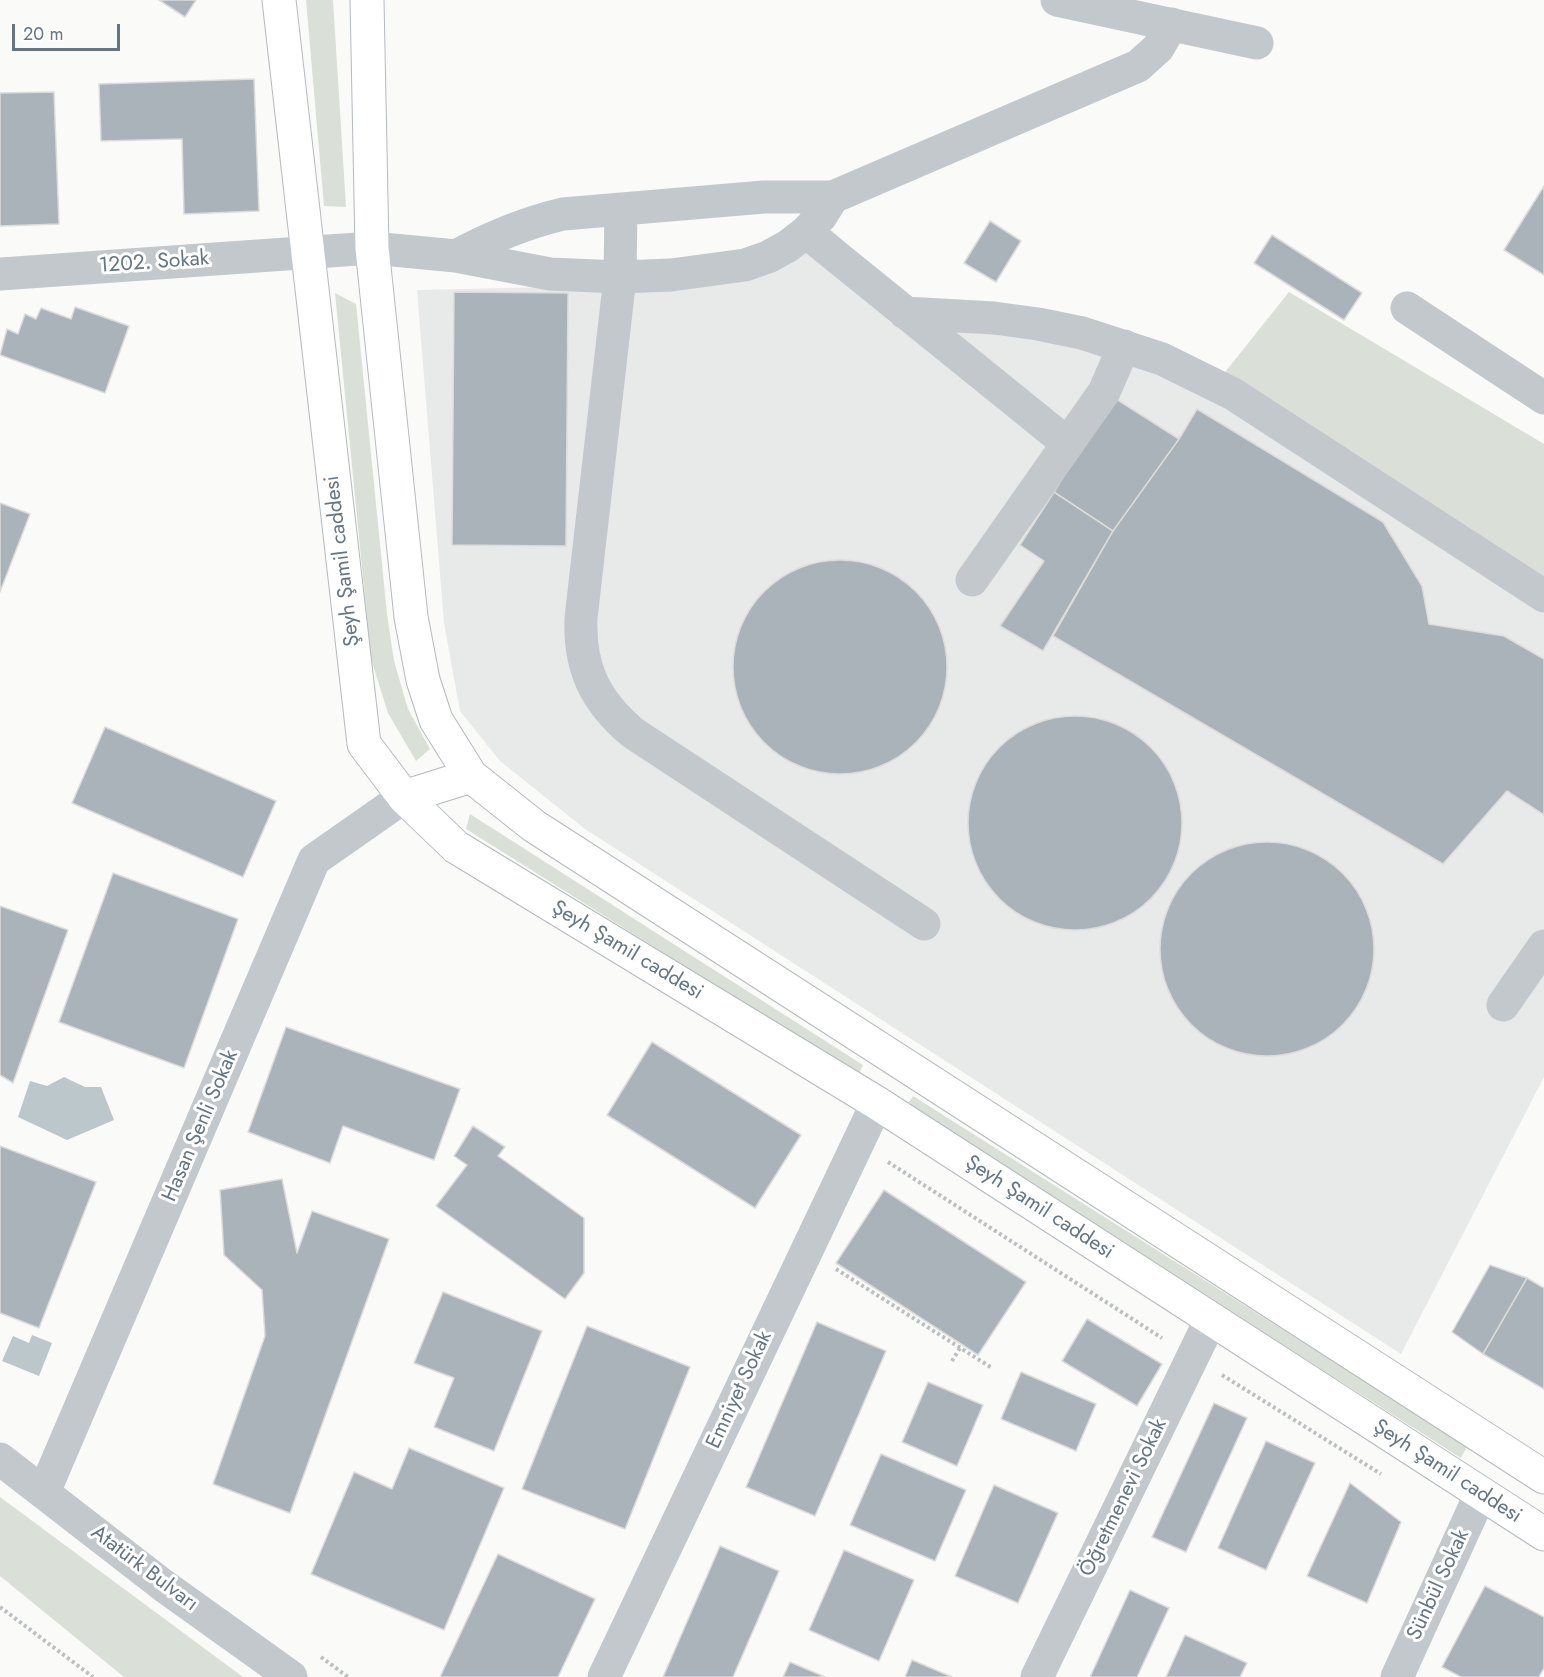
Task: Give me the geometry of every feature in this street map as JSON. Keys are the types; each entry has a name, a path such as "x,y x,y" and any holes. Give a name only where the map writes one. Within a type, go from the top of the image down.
{"main road":[{"name":"Şeyh Şamil caddesi","path":"279,0 364,744 404,797 456,847 877,1103 1544,1534"},
{"path":"367,0 372,248 411,616 423,680 436,720 471,776 534,826 1544,1477"},
{"path":"404,797 471,776"},
{"path":"877,1103 899,1062"},
{"path":"1481,1494 1505,1453"}],"street":[{"path":"1057,0 1257,43"},
{"path":"456,256 504,231 563,214 764,197 833,197 1138,66 1158,48 1172,24"},
{"name":"1202. Sokak","path":"0,274 372,248 456,256 550,274 620,277 671,275 745,265 768,257 788,246 806,232 821,216 833,197"},
{"path":"621,209 620,277 581,618 580,638 588,676 599,698 614,717 633,733 924,924"},
{"path":"806,232 1067,443"},
{"path":"1407,308 1544,398"},
{"path":"905,313 994,318 1082,333 1124,346 1198,376 1233,394 1544,596"},
{"path":"972,580 1104,392 1124,346"},
{"name":"Hasan Şenli Sokak","path":"44,1492 314,860 404,797"},
{"path":"1503,1005 1544,946"},
{"name":"Emniyet Sokak","path":"604,1677 877,1103"},
{"name":"Öğretmenevi Sokak","path":"1037,1677 1211,1319"},
{"name":"Atatürk Bulvarı","path":"0,1459 164,1586 291,1677"},
{"name":"Sünbül Sokak","path":"1397,1677 1481,1494"}],"path":[{"path":"886,1161 1192,1357 1385,1476"},
{"path":"835,1269 992,1368"},
{"path":"952,1361 960,1348"},
{"path":"0,1607 93,1677"}],"shaded area":[{"path":"306,0 333,0 346,207 324,206"},
{"path":"827,226 917,307 1167,365 1544,603 1544,1077 1401,1354 585,829 500,761 460,711 444,623 417,290 687,284"},
{"path":"1289,292 1544,444 1544,583 1222,376"},
{"path":"335,293 356,304 387,614 394,661 408,709 430,749 416,761 388,713 371,659"},
{"path":"470,814 863,1065 858,1075 466,829"},
{"path":"64,1077 85,1087 101,1087 114,1120 67,1140 18,1117 30,1081 47,1086"},
{"path":"913,1096 1467,1446 1461,1458 907,1106"},
{"path":"32,1335 52,1343 39,1376 2,1361 13,1336 29,1343"},
{"path":"0,1497 243,1677 124,1677 0,1576"}],"building":[{"path":"159,0 196,0 185,17"},
{"path":"254,79 259,211 184,214 182,139 101,141 99,84"},
{"path":"54,92 59,224 0,226 0,93"},
{"path":"1544,186 1544,275 1504,250"},
{"path":"990,221 1021,241 996,282 964,263"},
{"path":"1272,235 1362,293 1344,320 1254,263"},
{"path":"454,292 568,293 566,546 452,545"},
{"path":"75,307 129,326 105,393 0,355 7,329 18,334 25,314 36,319 41,308 71,319"},
{"path":"1113,397 1179,439 1113,531 1054,492"},
{"path":"1197,409 1383,522 1422,586 1429,624 1504,636 1544,659 1544,815 1507,791 1443,864 1053,636 1113,531 1179,439"},
{"path":"1054,492 1113,531 1043,651 1000,626 1044,561 1020,545"},
{"path":"0,503 30,514 0,592"},
{"path":"840,560 861,562 881,568 916,591 939,626 945,646 947,667 945,688 939,708 916,743 881,766 861,772 840,774 819,772 799,766 764,743 741,708 735,688 733,667 735,646 741,626 764,591 799,568 819,562"},
{"path":"1075,716 1096,718 1116,724 1151,747 1174,782 1180,802 1182,823 1180,844 1174,864 1151,899 1116,922 1096,928 1075,930 1054,928 1034,922 999,899 976,864 970,844 968,823 970,802 976,782 999,747 1034,724 1054,718"},
{"path":"105,727 276,801 243,877 72,803"},
{"path":"1267,842 1288,844 1308,850 1343,873 1366,908 1372,928 1374,949 1372,970 1366,990 1343,1025 1308,1048 1288,1054 1267,1056 1246,1054 1226,1048 1191,1025 1168,990 1162,970 1160,949 1162,928 1168,908 1191,873 1226,850 1246,844"},
{"path":"113,873 238,919 184,1068 59,1022"},
{"path":"0,906 68,930 13,1083 0,1075"},
{"path":"286,1027 460,1089 434,1160 343,1126 330,1163 248,1132"},
{"path":"652,1042 801,1135 755,1208 607,1115"},
{"path":"473,1126 505,1147 498,1156 584,1218 584,1273 565,1299 436,1206 467,1165 454,1156"},
{"path":"0,1146 96,1182 39,1328 0,1313"},
{"path":"282,1179 297,1253 312,1211 389,1239 290,1513 213,1484 265,1336 262,1290 224,1255 220,1190"},
{"path":"884,1190 1026,1282 978,1355 836,1263"},
{"path":"1490,1265 1527,1278 1483,1354 1452,1332"},
{"path":"1527,1278 1544,1288 1544,1389 1483,1354"},
{"path":"443,1292 542,1331 494,1451 434,1427 454,1378 414,1363"},
{"path":"1087,1319 1162,1364 1137,1406 1062,1361"},
{"path":"817,1322 886,1351 815,1516 746,1487"},
{"path":"587,1326 690,1367 625,1529 522,1489"},
{"path":"1021,1372 1096,1404 1076,1451 1001,1419"},
{"path":"928,1382 983,1405 957,1466 902,1442"},
{"path":"1214,1403 1247,1418 1186,1552 1152,1537"},
{"path":"1266,1441 1315,1463 1266,1570 1218,1548"},
{"path":"409,1448 504,1488 444,1630 311,1574 354,1472 392,1489"},
{"path":"881,1454 966,1490 935,1561 850,1525"},
{"path":"1350,1483 1401,1522 1367,1603 1307,1576"},
{"path":"994,1485 1058,1513 1018,1603 955,1576"},
{"path":"720,1546 779,1571 733,1677 663,1677"},
{"path":"844,1550 914,1580 879,1661 809,1630"},
{"path":"498,1554 595,1599 558,1677 440,1677"},
{"path":"1485,1586 1544,1617 1544,1668 1539,1677 1461,1677 1442,1667"},
{"path":"1130,1590 1169,1608 1137,1677 1090,1677"},
{"path":"1185,1635 1247,1663 1240,1677 1166,1677"},
{"path":"912,1660 952,1677 905,1677"},
{"path":"790,1662 825,1677 783,1677"}]}
